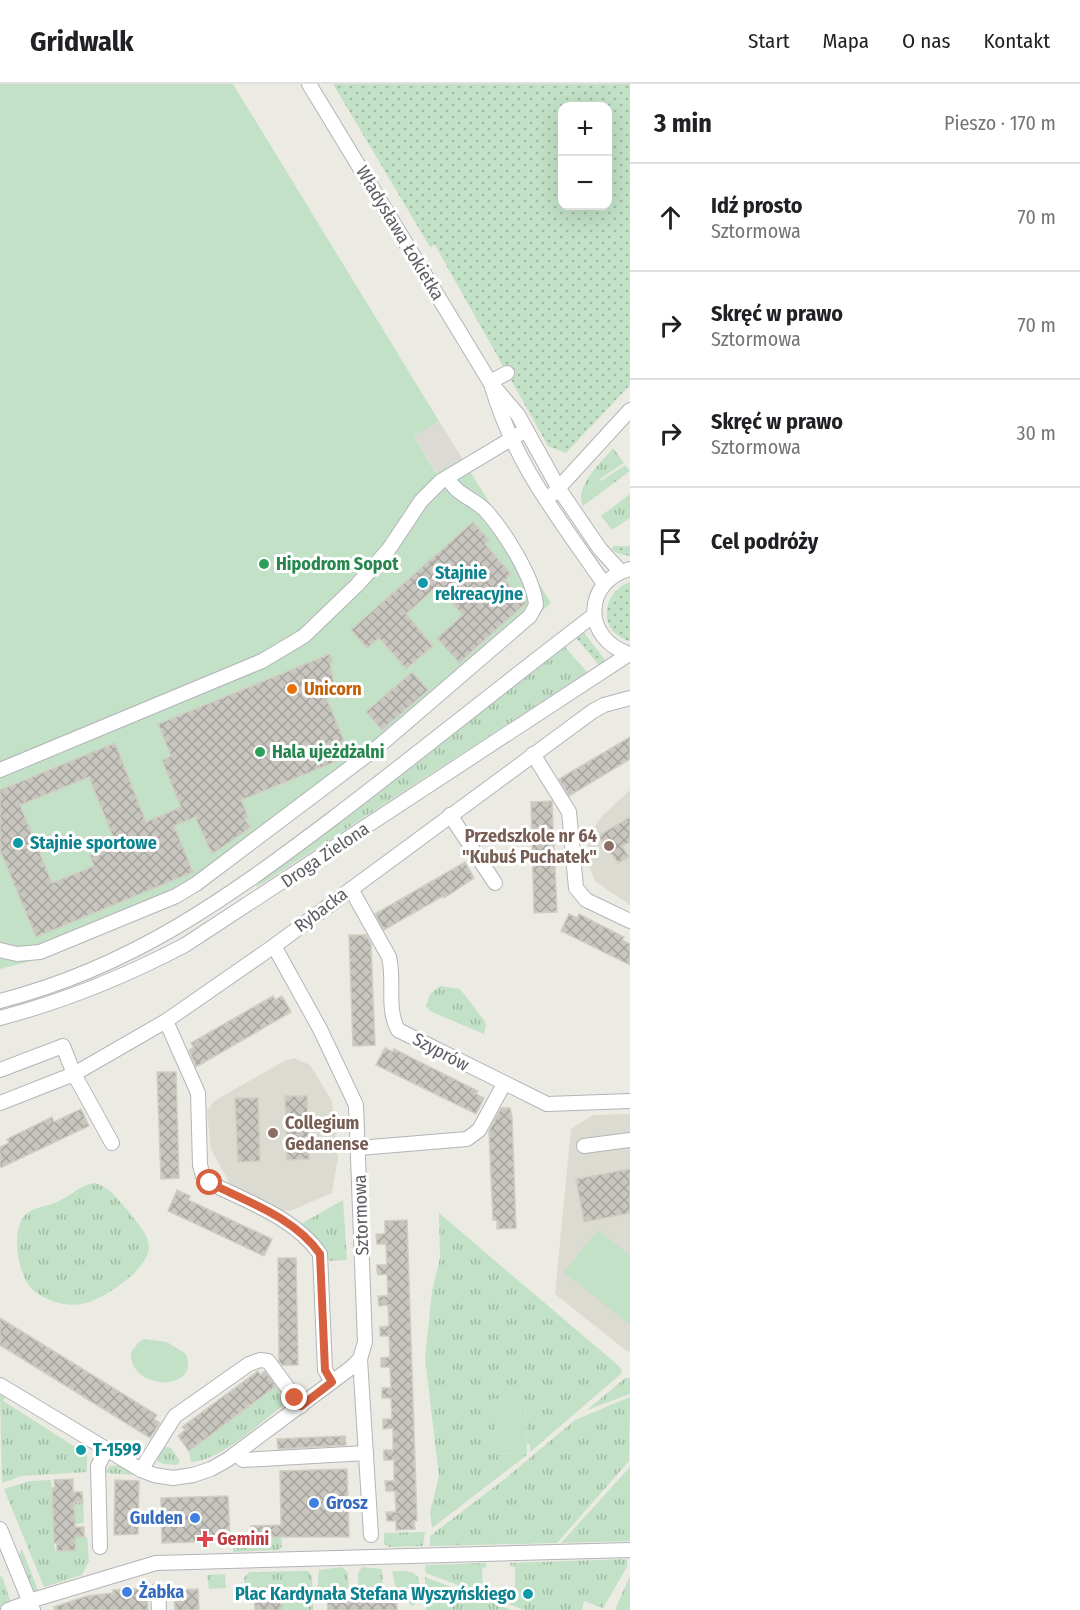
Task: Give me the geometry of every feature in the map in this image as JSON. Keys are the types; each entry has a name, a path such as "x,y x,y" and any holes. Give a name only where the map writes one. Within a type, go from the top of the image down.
{"street":[{"name":"Władysława Łokietka","path":"309,84 490,382 518,415 559,489 600,549 625,570"},
{"path":"490,382 507,373"},
{"name":"Władysława Łokietka","path":"490,382 502,423 544,500 604,584"},
{"path":"544,500 559,489 630,410"},
{"path":"0,770 262,661 304,636 357,585 389,549 421,501 448,477 526,430"},
{"path":"0,950 17,954 40,952 176,896 196,884 379,746 530,616 536,605 532,584 486,510 454,487 448,477"},
{"path":"625,570 604,584 598,593 594,615 596,626 609,644 630,654"},
{"name":"Droga Zielona","path":"0,1001 100,967 150,943 209,909 355,801 594,615"},
{"name":"Droga Zielona","path":"0,1018 72,996 123,976 185,945 630,654"},
{"name":"Rybacka","path":"0,1103 74,1074 123,1048 166,1021 274,946 593,711 604,705 630,698"},
{"path":"533,754 569,812 576,888 586,900 630,921"},
{"path":"450,815 495,883"},
{"name":"Szyprów","path":"351,889 389,957 392,968 392,1015 398,1030 547,1104 630,1101"},
{"name":"Sztormowa","path":"274,946 356,1105 365,1342 360,1359 371,1535"},
{"path":"166,1021 198,1093 200,1165 203,1176 210,1183 289,1223 312,1242 320,1254 325,1370 332,1382"},
{"path":"0,1070 63,1046 74,1074 112,1143"},
{"path":"359,1148 467,1139 479,1130 504,1084"},
{"path":"584,1146 630,1140"},
{"path":"0,1385 141,1470 173,1478 211,1469 236,1454 360,1359"},
{"path":"141,1470 175,1416 249,1364 260,1360 268,1361 301,1406"},
{"path":"100,1547 98,1466 106,1449"},
{"path":"236,1454 243,1460 366,1453"},
{"path":"0,1529 31,1604"},
{"path":"8,1610 156,1563 630,1550"},
{"path":"159,1590 159,1610"}],"shaded area":[{"path":"439,421 462,458 437,473 414,436"},
{"name":"Przedszkole nr 64 \"Kubuś Puchatek\"","path":"630,790 630,905 596,882 589,867 587,850 591,833 601,817"},
{"name":"Collegium Gedanense","path":"294,1058 310,1065 332,1101 338,1157 332,1193 290,1211 277,1209 230,1184 211,1149 207,1111 214,1101 284,1061"},
{"path":"630,1114 630,1350 628,1352 555,1294 571,1129 593,1115"}],"green space":[{"name":"Hipodrom Sopot","path":"0,84 233,84 439,421 414,436 436,473 462,458 551,603 403,736 198,892 42,958 0,969"},
{"path":"333,84 630,84 630,385 566,453 548,446 435,245 430,247"},
{"path":"613,448 624,463 600,479 601,481 625,465 630,471 583,506 581,499 585,483"},
{"path":"630,494 630,518 612,530 601,516"},
{"path":"614,546 630,546 630,556 617,553 611,549"},
{"path":"630,582 630,641 619,637 612,630 607,612 613,594"},
{"path":"584,633 606,661 599,665 576,638"},
{"path":"565,647 587,672 257,887 256,885"},
{"path":"440,986 460,989 484,1020 486,1026 484,1034 430,1011 426,1006 430,994"},
{"path":"95,1183 114,1195 142,1228 149,1247 147,1256 125,1281 94,1300 73,1305 52,1301 34,1291 24,1276 17,1243 20,1222 33,1210 55,1203 80,1188"},
{"path":"343,1200 347,1260 329,1261 320,1243 299,1225"},
{"path":"439,1213 620,1367 622,1373 530,1452 530,1444 527,1444 525,1398 495,1454 527,1453 527,1455 432,1528 430,1512 439,1476 425,1358 432,1292 440,1258"},
{"path":"598,1230 630,1256 630,1325 564,1272"},
{"path":"144,1339 167,1342 186,1354 188,1367 183,1376 174,1381 163,1382 151,1380 140,1374 133,1365 131,1352"},
{"path":"625,1378 630,1378 630,1394 587,1410"},
{"path":"278,1385 290,1400 230,1447 203,1460 191,1462 189,1451"},
{"path":"0,1391 7,1394 3,1401 77,1448 76,1451 83,1455 87,1454 87,1472 21,1476 2,1483"},
{"path":"630,1397 629,1461 557,1543 430,1546 430,1536 506,1478 575,1420"},
{"path":"525,1398 527,1453 495,1454 493,1399"},
{"path":"163,1446 171,1448 180,1461 177,1465 157,1461"},
{"path":"119,1465 138,1475 103,1473 110,1466"},
{"path":"630,1467 630,1541 561,1543"},
{"path":"51,1480 55,1551 76,1550 75,1537 87,1537 89,1561 82,1575 44,1587 4,1489 30,1481"},
{"path":"74,1502 83,1502 84,1523 75,1524"},
{"path":"425,1532 423,1546 390,1547 384,1544 384,1533"},
{"path":"281,1535 282,1546 279,1550 233,1552 234,1536"},
{"path":"22,1549 38,1590 34,1592 19,1555"},
{"name":"Plac Kardynała Stefana Wyszyńskiego","path":"627,1559 627,1567 603,1608 584,1601 582,1610 524,1610 426,1573 425,1565 486,1563 487,1567 482,1568 483,1591 487,1591 488,1595 511,1595 515,1590 515,1567 510,1566 510,1563"},
{"path":"342,1567 348,1573 349,1591 317,1592 319,1570"},
{"path":"362,1567 382,1569 383,1587 358,1588 358,1573"},
{"path":"308,1571 312,1576 313,1610 281,1610 280,1586 254,1588 255,1598 245,1599 244,1578 249,1572"},
{"path":"392,1571 414,1573 417,1576 420,1585 420,1601 412,1606 395,1585"},
{"path":"225,1574 226,1588 209,1589 207,1575"},
{"path":"2,1576 11,1603 0,1607 0,1577"},
{"path":"630,1576 630,1610 615,1610"},
{"path":"425,1577 511,1610 426,1610"}],"building":[{"path":"473,522 489,540 485,544 511,574 505,580 526,603 459,663 437,638 463,615 448,598 445,601 434,589 406,614 433,646 406,669 379,638 367,648 351,630"},
{"path":"330,654 333,662 330,663 334,684 323,689 350,756 241,800 248,817 244,819 251,827 212,854 195,817 174,826 193,872 36,937 0,850 0,790 115,743 146,822 181,807 162,760 171,756 158,724","holes":["89,777 116,844 90,855 94,866 52,883 20,805"]},
{"path":"412,672 428,690 382,730 366,712"},
{"path":"630,737 630,759 569,796 559,779"},
{"path":"552,801 557,912 534,913 531,802"},
{"path":"630,817 630,842 622,846 629,857 618,863 598,836"},
{"path":"465,862 474,878 444,898 443,896 384,930 375,914"},
{"path":"569,914 577,918 579,914 624,937 622,940 630,944 630,965 561,931"},
{"path":"349,935 366,935 371,944 375,1045 353,1046"},
{"path":"273,996 275,1000 282,996 291,1012 196,1067 189,1050 194,1047 191,1043"},
{"path":"385,1048 393,1052 394,1049 478,1091 476,1094 484,1098 476,1114 376,1065"},
{"path":"157,1072 176,1072 179,1178 161,1179"},
{"path":"285,1096 307,1096 309,1159 287,1160"},
{"path":"235,1098 258,1098 260,1161 238,1162"},
{"path":"501,1108 510,1108 512,1117 516,1228 497,1229 497,1220 493,1220 489,1131"},
{"path":"81,1109 89,1126 0,1168 0,1147 9,1143 7,1139 52,1117 54,1122"},
{"path":"630,1169 630,1213 584,1222 576,1179"},
{"path":"177,1190 190,1196 188,1200 272,1239 264,1256 168,1211"},
{"path":"407,1220 417,1521 414,1521 415,1529 396,1530 396,1521 387,1521 386,1512 396,1512 395,1491 386,1491 385,1481 394,1481 394,1460 384,1460 384,1450 393,1450 393,1428 383,1429 383,1419 392,1419 391,1398 382,1398 382,1388 391,1388 390,1367 381,1367 381,1358 390,1357 389,1336 380,1336 380,1327 389,1326 388,1305 379,1306 378,1296 388,1296 387,1274 378,1275 377,1270 377,1265 387,1265 386,1244 377,1244 376,1234 385,1234 385,1221"},
{"path":"278,1258 296,1258 298,1365 282,1365 279,1361"},
{"path":"0,1318 157,1415 154,1419 160,1423 150,1438 0,1345"},
{"path":"258,1371 260,1375 265,1371 276,1386 189,1451 178,1436 185,1430 182,1427"},
{"path":"345,1436 346,1445 278,1449 277,1439"},
{"name":"Grosz","path":"347,1469 349,1537 251,1537 251,1526 281,1525 280,1471"},
{"path":"73,1479 73,1492 82,1492 83,1502 74,1502 75,1527 84,1527 84,1537 75,1537 76,1550 57,1551 57,1543 54,1543 52,1488 55,1488 54,1480"},
{"path":"115,1480 139,1481 138,1534 114,1535"},
{"name":"Gulden","path":"228,1496 230,1541 162,1543 161,1498"},
{"path":"280,1586 281,1610 255,1610 254,1588"},
{"path":"147,1588 148,1610 55,1610 54,1607 87,1596 113,1593 113,1590"},
{"path":"198,1589 199,1610 175,1610 174,1590"},
{"path":"396,1595 397,1610 328,1610 327,1596"}],"place":[{"name":"Hipodrom Sopot","path":"264,564"},
{"name":"Stajnie rekreacyjne","path":"423,583"},
{"name":"Unicorn","path":"292,689"},
{"name":"Hala ujeżdżalni","path":"260,752"},
{"name":"Stajnie sportowe","path":"18,843"},
{"name":"Przedszkole nr 64 \"Kubuś Puchatek\"","path":"609,846"},
{"name":"Collegium Gedanense","path":"273,1133"},
{"name":"T-1599","path":"81,1450"},
{"name":"Grosz","path":"314,1503"},
{"name":"Gulden","path":"195,1518"},
{"name":"Gemini","path":"205,1539"},
{"name":"Żabka","path":"127,1592"},
{"name":"Plac Kardynała Stefana Wyszyńskiego","path":"528,1594"}],"route":[{"path":"210,1183 289,1223 312,1242 320,1254 323,1269 325,1370 332,1382 301,1406 295,1398"}]}
